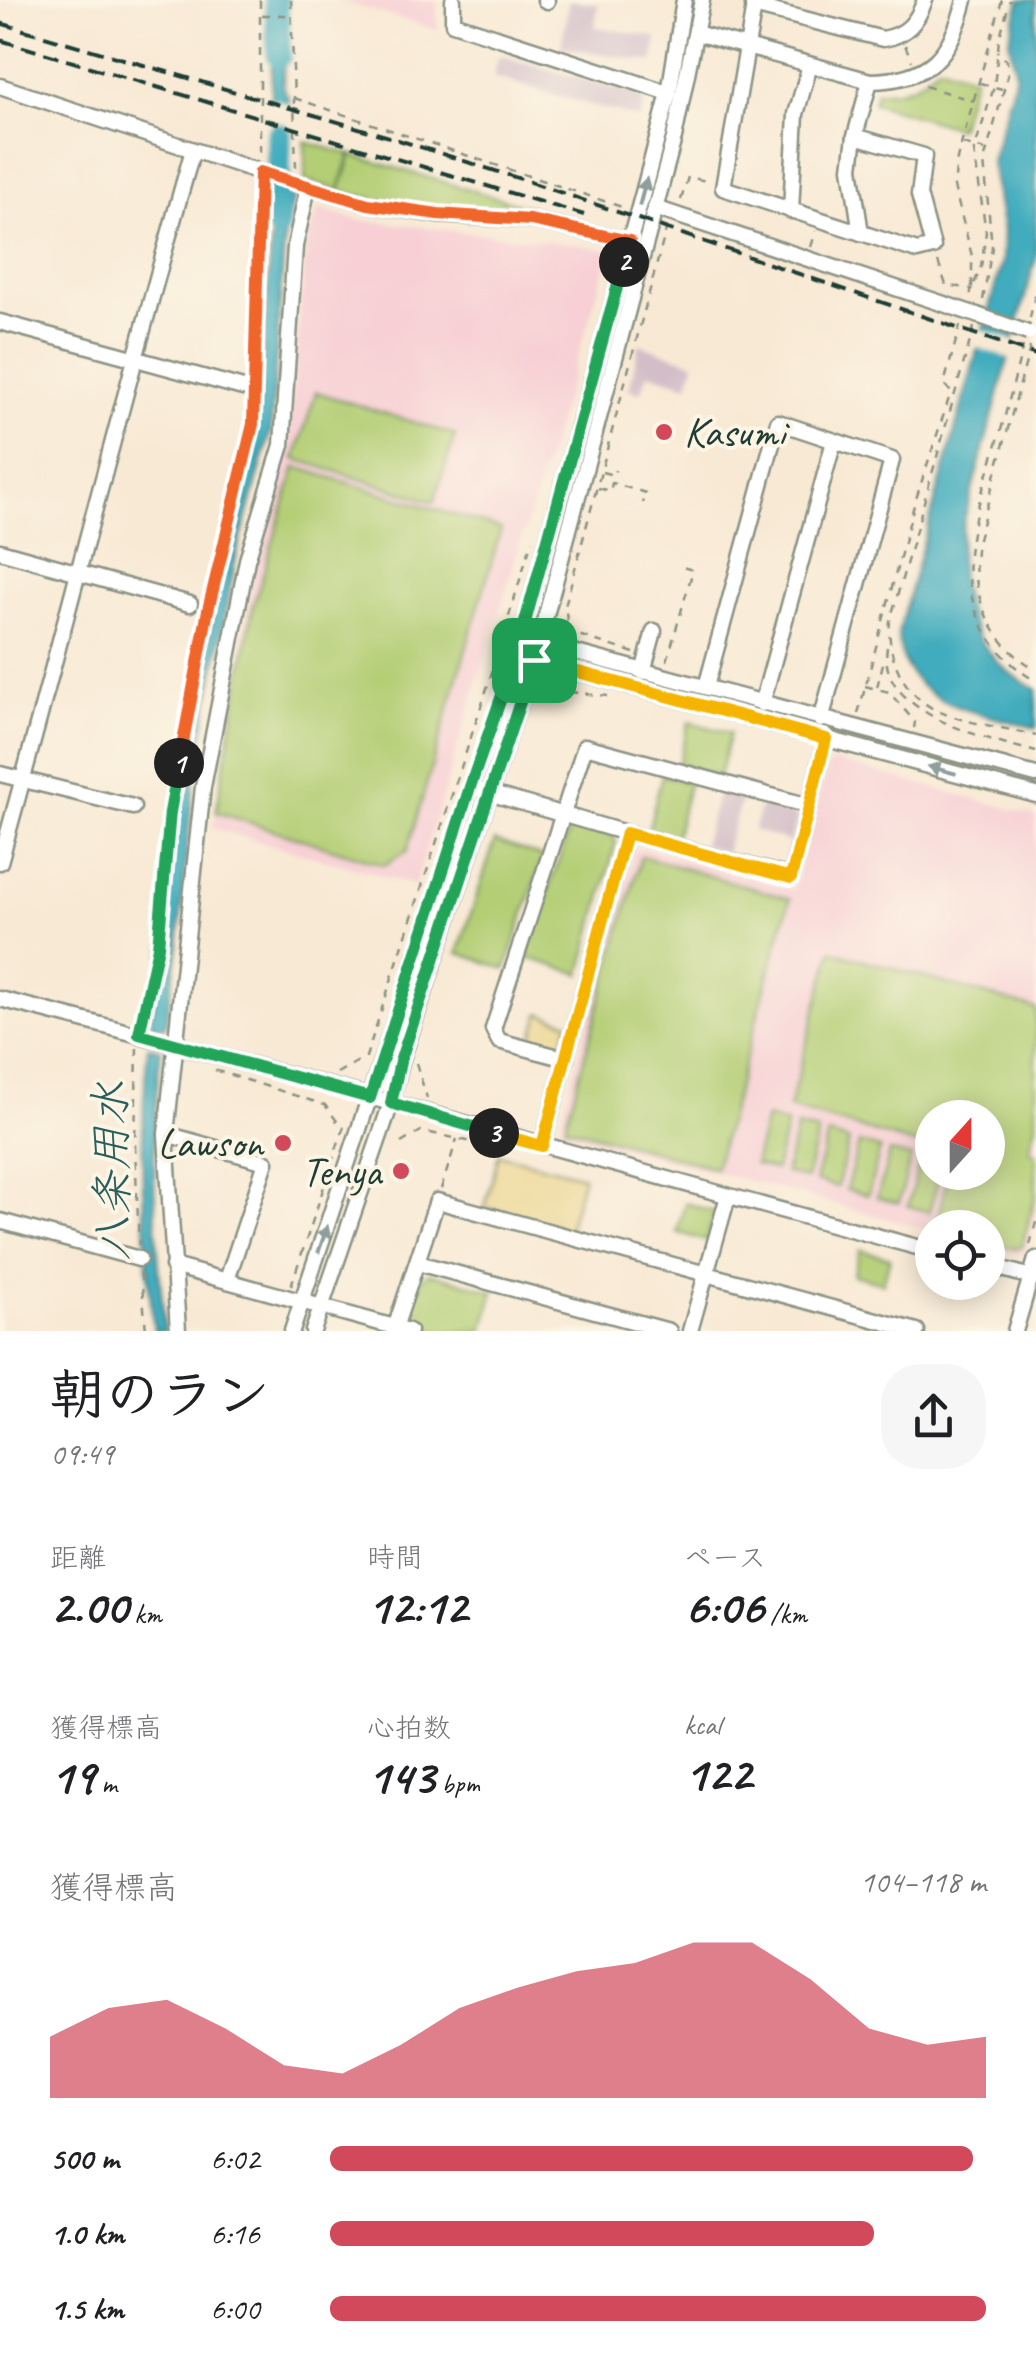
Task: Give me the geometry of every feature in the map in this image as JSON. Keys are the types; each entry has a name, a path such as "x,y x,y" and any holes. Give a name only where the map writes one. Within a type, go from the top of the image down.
{"street":[{"path":"453,0 453,23 669,93"},
{"path":"292,1331 294,1300 370,1098 516,655 669,93 684,0"},
{"path":"313,1331 534,660 668,209 702,0"},
{"path":"855,136 924,156 919,195 933,246 918,251 723,188 754,3 868,38 883,39 900,35 916,22 925,0"},
{"path":"696,33 870,81 892,81 918,73 944,54 959,25 965,0"},
{"path":"791,210 796,114 810,65"},
{"path":"861,233 851,168 870,81"},
{"path":"0,86 368,204 408,211 530,220 630,241"},
{"path":"0,862 133,358 193,150"},
{"path":"178,1331 166,1134 169,1041 203,787 247,560 282,445 299,184"},
{"path":"668,209 806,260 974,312 1032,335"},
{"path":"0,322 243,388"},
{"path":"706,687 778,422 892,460 821,720"},
{"path":"762,704 834,441"},
{"path":"0,551 190,604"},
{"path":"643,672 654,631"},
{"path":"520,638 1036,775"},
{"path":"516,655 1036,795"},
{"path":"470,787 564,817 791,878 826,739"},
{"path":"566,1059 499,1041 493,1029 585,746 809,806"},
{"path":"0,774 133,808"},
{"path":"542,1146 626,833"},
{"path":"0,998 915,1246"},
{"path":"166,1134 266,1162 226,1280"},
{"path":"690,1331 728,1196"},
{"path":"172,1266 399,1330 438,1201 918,1331"},
{"path":"0,1221 140,1258"},
{"path":"1015,1331 1033,1277 1032,1255"},
{"path":"418,1262 669,1331"},
{"path":"1005,1270 1033,1277"}],"path":[{"path":"146,1331 135,1144 141,1034 158,947 170,812 208,610 253,424 260,0"},
{"path":"291,0 299,184"},
{"path":"972,288 972,256 954,187 1002,0"},
{"path":"972,288 981,267 986,232 974,166 975,148 994,87 1010,0"},
{"path":"260,15 292,15"},
{"path":"900,35 925,86 974,101"},
{"path":"877,687 896,602 992,246 984,174 986,150 1008,75 1007,62 998,51"},
{"path":"979,82 1004,90"},
{"path":"294,98 628,209 631,198"},
{"path":"962,144 986,150"},
{"path":"569,632 565,606 668,209 688,177 723,185"},
{"path":"806,260 820,220"},
{"path":"933,246 946,285 972,288"},
{"path":"1036,290 1005,417 974,520 968,563 972,607 984,629 1011,664 1036,681"},
{"path":"858,715 914,505 952,392 944,384 974,312"},
{"path":"1032,335 977,543 975,566 979,599 994,631 1022,662 1036,669"},
{"path":"596,488 610,491 614,472 601,471"},
{"path":"612,484 646,493 644,502"},
{"path":"338,1074 366,1056 533,536"},
{"path":"667,662 692,570 682,567 684,562"},
{"path":"888,644 899,672 928,706 947,715 1036,736"},
{"path":"886,654 901,692 934,720 1036,752"},
{"path":"865,686 889,692 915,722 914,730"},
{"path":"538,694 551,690 609,696"},
{"path":"416,1062 428,1102"},
{"path":"204,1067 326,1105 342,1125 294,1300"},
{"path":"438,1201 462,1124"},
{"path":"1032,1255 1036,1222"}],"shaded area":[{"path":"337,0 436,0 438,30"},
{"path":"569,0 598,4 595,27 657,37 653,62 561,47"},
{"path":"499,55 646,97 640,119 493,77"},
{"path":"319,208 358,220 610,251 415,885 213,828 256,564 288,447 306,248"},
{"path":"639,344 695,363 688,385 648,373 641,393 629,389"},
{"path":"835,761 1036,816 1036,1210 1025,1251 1018,1255 1005,1251 1005,1210 915,1210 915,1226 565,1131 560,1123 634,851 643,848 793,890 828,765"},
{"path":"719,790 742,797 725,852 703,845"},
{"path":"763,800 790,808 797,819 790,842 753,830"}],"green space":[{"path":"939,65 974,77 958,128 873,103 876,91 911,86"},
{"path":"305,142 350,154 339,190 305,180"},
{"path":"352,155 576,221 511,212 400,205 340,191"},
{"path":"316,392 455,435 434,502 295,459"},
{"path":"296,467 501,529 407,851 384,865 216,812 253,607"},
{"path":"631,674 1036,783 1036,790 687,696"},
{"path":"689,722 730,733 719,776 678,765"},
{"path":"662,775 689,782 675,838 648,831"},
{"path":"577,826 613,836 616,842 581,974 525,957 570,828"},
{"path":"495,841 543,857 506,969 458,953"},
{"path":"641,856 790,899 715,1168 565,1126"},
{"path":"832,951 1036,1009 1036,1125 1029,1150 1036,1153 1036,1195 1022,1246 1005,1246 1005,1210 939,1210 945,1190 1005,1190 1005,1100 915,1100 915,1144 789,1108"},
{"path":"766,1118 787,1124 775,1170 754,1164"},
{"path":"797,1127 818,1132 806,1179 785,1173"},
{"path":"828,1135 849,1141 837,1187 815,1181"},
{"path":"859,1143 880,1149 868,1195 846,1190"},
{"path":"890,1152 911,1157 899,1203 877,1198"},
{"path":"915,1179 915,1190 935,1190 930,1210 908,1206"},
{"path":"685,1203 715,1212 706,1241 677,1232"},
{"path":"860,1250 890,1258 883,1283 853,1275"},
{"path":"429,1273 494,1291 483,1331 438,1331 412,1324 408,1315 421,1279"}],"sand":[{"path":"540,1013 569,1022 562,1045 554,1049 531,1042"},
{"path":"499,1154 583,1176 568,1230 485,1207"}],"water":[{"path":"1020,0 1036,0 1036,257 964,520 960,571 963,595 980,639 995,659 1036,689 1036,728 968,710 928,692 913,677 903,658 898,634 1002,262 1003,231 991,162 1016,73 1009,41"},
{"path":"284,22 283,87 288,97 289,174 269,165 273,23"},
{"path":"272,191 294,198 285,232 271,430 236,557 194,779 178,947 165,1027 150,1026 165,936 181,775 226,551 259,412"},
{"path":"148,1046 161,1050 155,1190 165,1331 154,1331 145,1224 143,1118"}],"pier":[{"path":"266,97 293,105 293,137 265,128"},
{"path":"978,328 1018,342 1013,360 972,346"}],"waterway":[{"name":"八条用水","path":"276,0 279,55"},
{"name":"八条用水","path":"277,225 279,135"}],"railway":[{"path":"0,23 530,182 1036,355"},
{"path":"0,40 584,215"}],"place":[{"name":"Kasumi","path":"664,432"},
{"name":"Lawson","path":"283,1143"},
{"name":"Tenya","path":"401,1171"}],"route":[{"path":"534,660 516,655 370,1098 139,1034 158,947 170,812 208,610 253,424 260,172 368,204 438,214 530,220 630,241 516,655 534,660 400,1062 391,1103 542,1146 626,833 791,878 826,739 534,660"}]}
